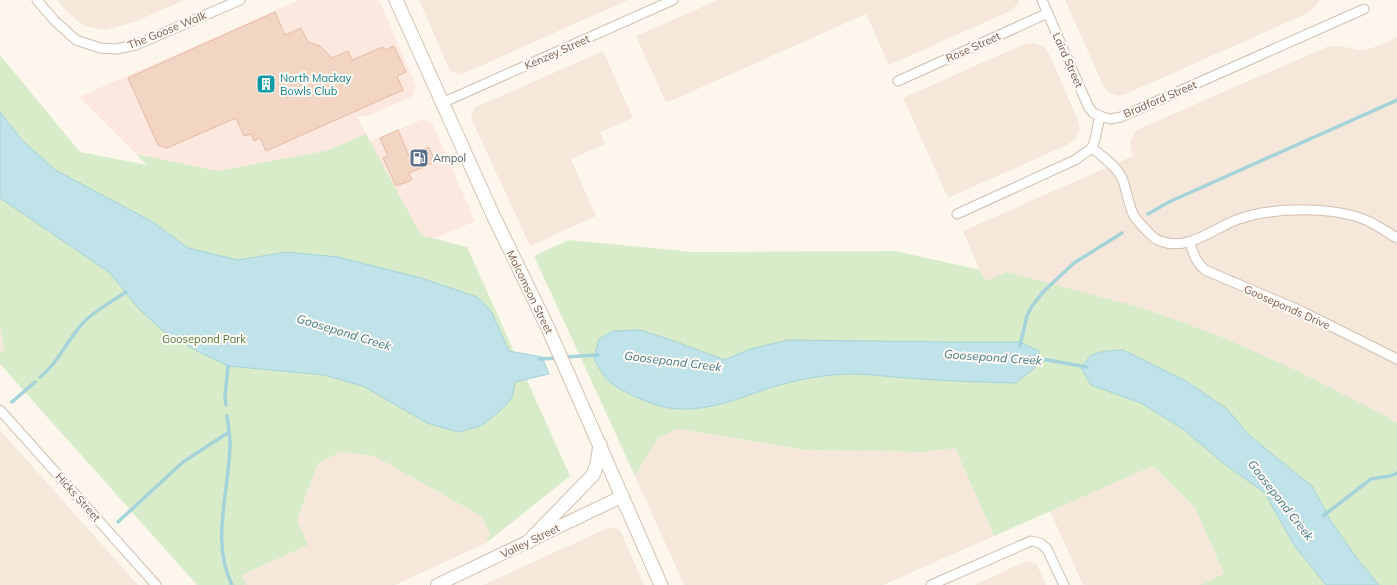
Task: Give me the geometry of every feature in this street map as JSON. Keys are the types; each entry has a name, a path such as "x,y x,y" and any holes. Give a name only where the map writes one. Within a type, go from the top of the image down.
{"main road":[{"name":"Malcomson Street","path":"396,0 497,222 574,385 661,585"},
{"path":"527,542 593,475 597,464 600,444"}],"street":[{"name":"The Goose Walk","path":"38,0 54,20 76,40 100,48 116,49 136,45 240,0"},
{"name":"Kenzey Street","path":"442,103 673,0"},
{"name":"Laird Street","path":"1042,0 1088,106 1093,113 1100,116"},
{"name":"Bradford Street","path":"1100,116 1110,119 1121,116 1364,9"},
{"name":"Rose Street","path":"898,81 1048,13"},
{"path":"957,214 1075,160 1092,148 1100,116"},
{"path":"1092,148 1103,156 1116,170 1121,177 1134,215 1151,236 1160,241 1176,244 1190,242 1229,222 1241,218 1292,209 1339,213 1367,221 1397,238"},
{"name":"Gooseponds Drive","path":"1190,242 1195,258 1199,265 1205,270 1301,311 1397,359"},
{"name":"Hicks Street","path":"0,410 156,585"},
{"name":"Valley Street","path":"437,585 623,496"},
{"path":"931,585 1031,541 1040,543 1047,549 1064,585"}],"shaded area":[{"path":"57,0 185,0 134,22 105,30 85,26 68,13"},
{"path":"299,0 379,0 416,86 413,96 370,115 357,117 366,134 329,150 218,171 136,154 79,97"},
{"path":"419,0 628,0 460,75 450,71"},
{"path":"718,0 1019,0 1017,5 1010,11 889,65 866,14 666,103 636,36"},
{"path":"1065,0 1320,0 1308,13 1126,94 1117,96 1108,92 1103,85"},
{"path":"1397,36 1397,423 1296,370 1222,337 1146,309 985,282 963,231 1133,156 1130,142 1134,133 1141,128 1329,46 1340,46 1359,50 1372,48 1389,42"},
{"path":"1034,43 1043,46 1049,54 1078,120 1080,130 1076,138 1069,144 948,198 903,98 1024,44"},
{"path":"603,51 633,118 600,132 605,144 571,159 596,216 530,246 471,118 474,108"},
{"path":"423,119 432,123 475,221 434,239 421,235 370,142"},
{"path":"0,327 5,350 0,353"},
{"path":"678,429 805,450 926,452 955,448 994,536 883,585 684,585 635,476 658,438"},
{"path":"0,430 138,585 0,585"},
{"path":"341,452 374,456 481,516 490,534 486,543 395,585 246,585 242,575 308,545 297,520 318,463"},
{"path":"1153,466 1195,508 1224,575 1200,585 1083,585 1050,511"},
{"path":"610,527 620,530 644,585 483,585"},
{"path":"1027,561 1037,565 1046,585 974,585"}],"green space":[{"name":"Goosepond Park","path":"0,55 80,152 147,165 136,154 218,171 329,150 366,134 421,235 467,247 570,476 486,543 490,534 481,516 374,456 341,452 318,463 297,520 308,545 242,575 246,585 197,585 0,364 0,353 5,350 0,327"},
{"path":"569,240 693,252 896,251 980,270 985,281 1007,272 1146,309 1222,337 1296,370 1397,423 1397,585 1200,585 1224,574 1195,508 1153,466 994,536 955,448 926,452 805,450 678,429 658,438 635,476 534,256"}],"water":[{"path":"0,112 22,140 55,170 153,222 188,248 238,260 287,252 338,257 421,278 477,297 491,311 509,351 542,357 549,374 515,382 512,398 498,413 481,426 458,432 427,423 363,386 324,375 228,366 195,350 162,330 139,309 110,273 0,198"},
{"path":"640,330 725,360 750,349 788,340 1020,342 1039,351 1039,364 1016,383 934,380 842,374 810,378 779,385 737,399 703,408 675,409 651,403 620,389 605,377 594,358 599,339 613,331"},
{"path":"1123,350 1186,381 1227,409 1248,434 1312,486 1332,523 1356,557 1379,585 1326,585 1294,545 1265,493 1222,462 1183,429 1141,403 1091,385 1081,368 1091,355 1106,351"}],"building":[{"name":"North Mackay Bowls Club","path":"275,12 285,35 301,28 308,42 320,46 332,58 348,51 352,60 383,47 385,50 394,46 406,72 397,76 403,90 266,151 260,138 254,141 251,134 244,136 236,118 167,148 158,145 128,78"},
{"name":"Ampol","path":"398,130 409,156 429,147 435,162 409,173 412,180 396,186 383,158 388,156 380,138"}],"waterway":[{"path":"1148,214 1169,202 1397,100"},
{"path":"1020,346 1027,316 1032,306 1043,292 1074,263 1122,233"},
{"path":"40,377 58,358 77,330 87,319 126,292"},
{"name":"Goosepond Creek","path":"564,357 598,355"},
{"name":"Goosepond Creek","path":"539,359 558,358"},
{"name":"Goosepond Creek","path":"1036,358 1087,367"},
{"path":"226,405 225,397 228,366"},
{"path":"12,402 35,382"},
{"path":"227,416 230,443 223,515 222,551 232,585"},
{"path":"118,522 183,462 229,432"},
{"path":"1323,516 1371,479 1390,476 1397,473"}],"place":[{"name":"North Mackay Bowls Club","path":"266,84"},
{"name":"Ampol","path":"419,158"}]}
